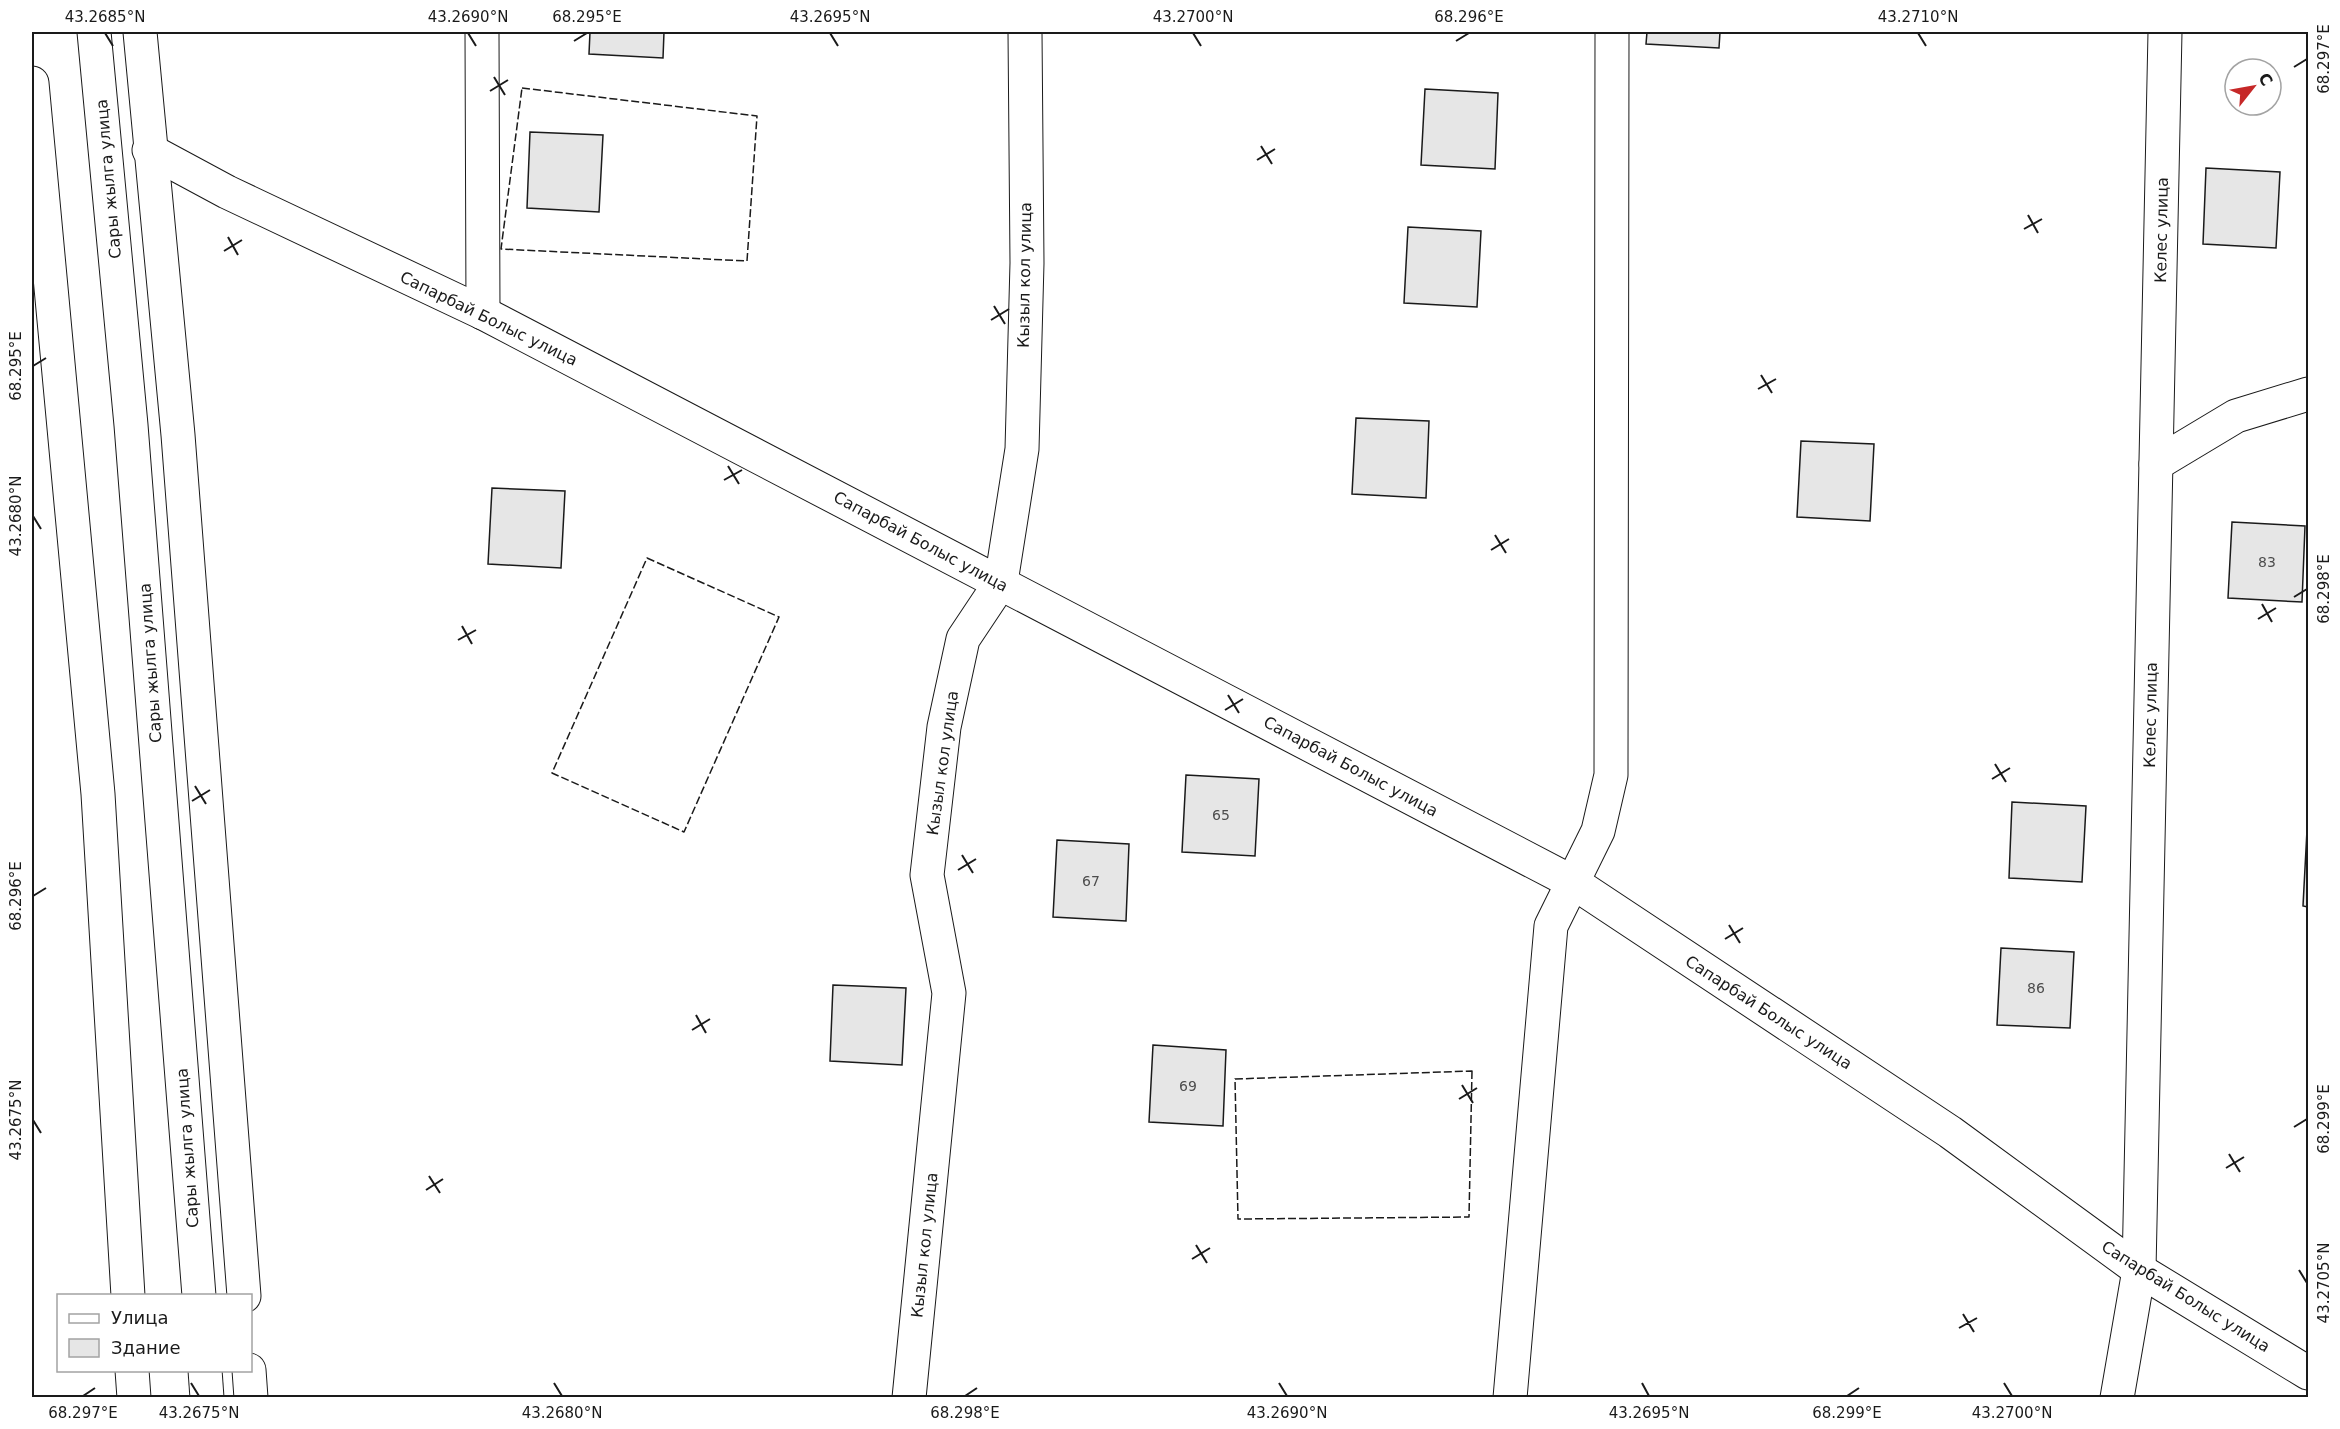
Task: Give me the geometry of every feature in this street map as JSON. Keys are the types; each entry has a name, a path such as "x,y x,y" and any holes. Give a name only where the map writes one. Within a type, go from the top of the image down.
{"street":[{"name":"Сары жылга улица","path":"94,32 131,425 199,1294"},
{"path":"140,32 149,150 178,435 244,1294"},
{"path":"482,32 483,313"},
{"name":"Кызыл кол улица","path":"909,1398 949,993 927,875 944,727 963,639 1001,582 1022,449 1027,263 1025,32"},
{"path":"1510,1398 1551,926 1598,831 1611,775 1612,32"},
{"name":"Келес улица","path":"2117,1398 2139,1270 2165,32"},
{"path":"32,83 98,794 128,1294"},
{"name":"Сапарбай Болыс улица","path":"149,150 227,192 483,313 1574,883 1950,1132 2139,1270 2308,1373"},
{"path":"2156,464 2236,416 2308,394"},
{"path":"132,1372 134,1398"},
{"path":"205,1372 207,1398"},
{"path":"249,1372 251,1398"}],"building":[{"path":"590,32 664,32 663,58 589,54"},
{"path":"1647,32 1720,32 1719,48 1646,44"},
{"path":"1425,89 1498,93 1495,169 1421,165"},
{"path":"530,132 603,135 599,212 527,208"},
{"path":"2206,168 2280,172 2276,248 2203,244"},
{"path":"1408,227 1481,231 1477,307 1404,303"},
{"path":"1356,418 1429,421 1426,498 1352,494"},
{"path":"1801,441 1874,444 1870,521 1797,517"},
{"path":"492,488 565,491 561,568 488,564"},
{"path":"2232,522 2305,526 2302,602 2228,598"},
{"path":"1186,775 1259,779 1255,856 1182,852"},
{"path":"2012,802 2086,806 2082,882 2009,878"},
{"path":"2308,830 2308,907 2303,906"},
{"path":"1057,840 1129,844 1126,921 1053,917"},
{"path":"2001,948 2074,952 2070,1028 1997,1025"},
{"path":"833,985 906,988 902,1065 830,1061"},
{"path":"1153,1045 1226,1050 1223,1126 1149,1122"}],"fence":[{"path":"522,88 757,116 747,261 501,249 522,88"},
{"path":"647,558 779,617 684,832 552,773 647,558"},
{"path":"1472,1071 1469,1217 1238,1219 1235,1079 1472,1071"}]}
